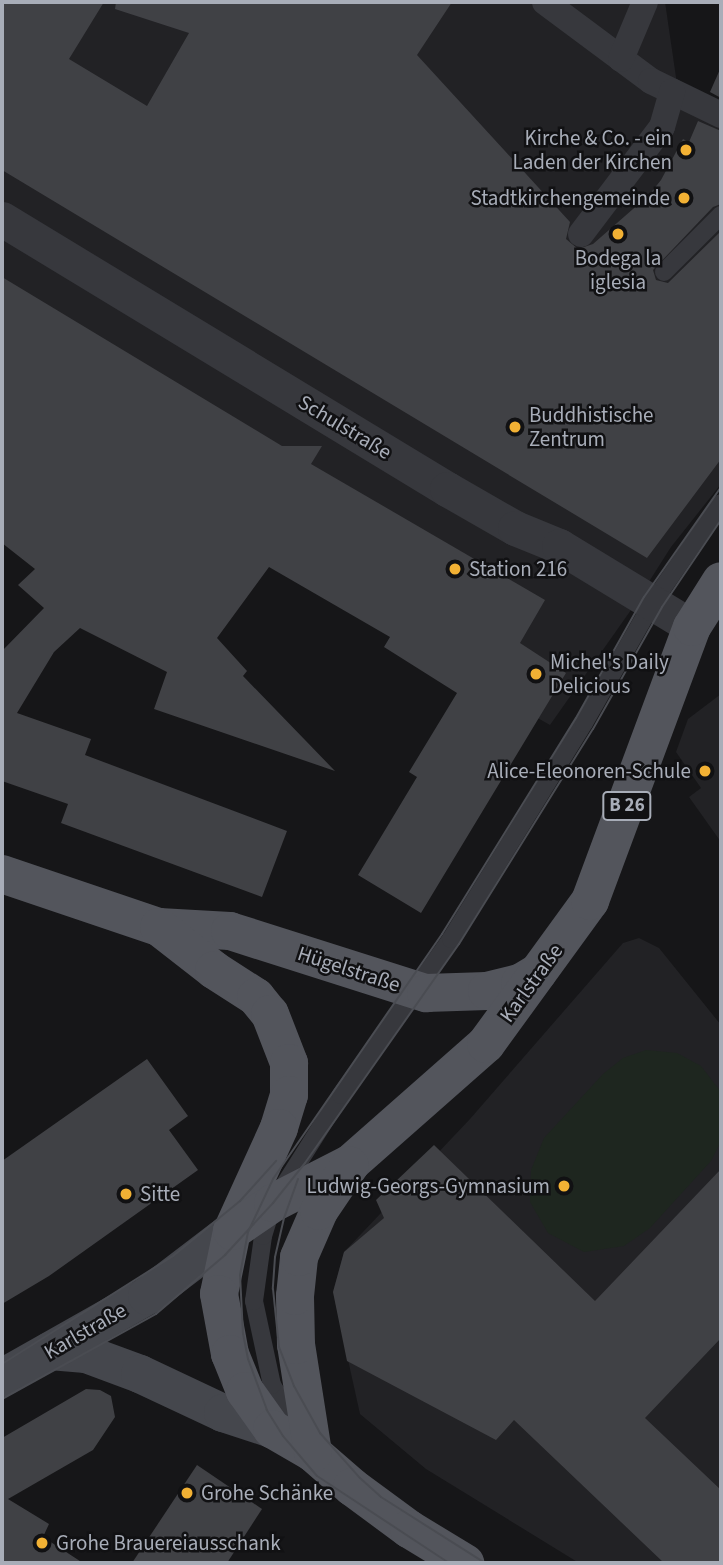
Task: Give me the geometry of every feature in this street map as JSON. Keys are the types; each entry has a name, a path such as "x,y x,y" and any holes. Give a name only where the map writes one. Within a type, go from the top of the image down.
{"main road":[{"name":"B 26","path":"692,627 721,582"},
{"name":"Karlstraße","path":"2,1378 147,1296 273,1203 351,1163 486,1044 590,901 692,627"},
{"name":"Hügelstraße","path":"2,874 159,927 230,931 416,991 487,991 520,983 538,972"},
{"name":"Hügelstraße","path":"159,927 214,970 256,997 270,1014 289,1063"},
{"name":"Karlstraße","path":"232,1231 279,1128 289,1095 289,1063"},
{"path":"313,1452 296,1345 295,1296 299,1257 319,1210 351,1163"},
{"path":"232,1231 219,1294 223,1330 245,1391 272,1429"},
{"path":"50,1351 86,1354 140,1374 223,1413 272,1429 313,1452 352,1487 409,1529 465,1563"}],"street":[{"path":"545,2 652,82 721,115"},
{"path":"621,59 645,2"},
{"path":"581,234 662,127 672,91"},
{"name":"Schulstraße","path":"2,219 447,489 515,528 559,546 692,627"}],"lane":[{"path":"664,272 721,215"},
{"path":"313,1452 272,1385 254,1301 263,1236 273,1203 341,1095 416,991 584,723 653,602 721,503"}],"shaded area":[{"path":"2,2 665,2 677,84 721,105 721,484 671,547 631,610 550,725 2,414"},
{"name":"Alice-Eleonoren-Schule","path":"721,694 721,842 689,797 701,788 676,752 688,719"},
{"name":"Ludwig-Georgs-Gymnasium","path":"639,938 659,948 721,1025 721,1563 579,1563 426,1469 360,1414 333,1292 344,1252 470,1119 623,943"},
{"path":"646,1050 677,1053 701,1066 721,1092 721,1141 711,1161 650,1228 624,1246 584,1252 548,1233 530,1202 531,1170 544,1138 603,1074 623,1058"}],"building":[{"path":"2,2 104,2 69,59 147,106 189,33 115,9 116,2 452,2 417,55 570,222 566,239 578,249 593,244 649,195 661,180 683,139 689,142 698,121 721,131 721,204 713,207 653,270 656,280 668,283 721,231 721,459 647,558 2,170"},
{"path":"721,67 721,98 710,92"},
{"path":"2,277 282,446 322,446 311,464 545,600 520,643 566,673 421,913 358,875 417,777 409,772 457,693 384,647 390,637 269,567 217,638 247,671 243,676 335,771 154,709 167,672 80,628 54,652 17,713 91,739 85,755 287,831 262,897 61,823 68,804 2,781 2,651 44,608 18,585 35,569 2,543"},
{"path":"147,1059 188,1116 169,1130 198,1170 49,1276 2,1304 2,1161"},
{"path":"434,1145 595,1301 721,1169 721,1338 645,1418 721,1490 721,1563 664,1563 514,1420 496,1440 347,1361 333,1292 344,1252 384,1218 376,1200"},
{"path":"86,1389 100,1390 111,1396 115,1417 93,1450 8,1499 49,1524 43,1537 83,1563 2,1563 2,1438"},
{"path":"197,1465 262,1509 227,1563 132,1563"}],"tram line":[{"path":"449,1563 317,1476 283,1436 267,1410 248,1359 243,1334 240,1275 248,1232 273,1179 442,934 576,718 644,597 721,487"},
{"path":"2,1399 156,1314 225,1255 273,1203 305,1163 459,944 593,729 662,607 721,520"},
{"path":"2,1364 173,1256 240,1201 276,1161"},
{"path":"298,1179 284,1218 275,1257 273,1289 279,1347 294,1386 320,1433 360,1478 381,1497 485,1563"}],"place":[{"name":"Kirche & Co. - ein Laden der Kirchen","path":"686,150"},
{"name":"Stadtkirchengemeinde","path":"684,198"},
{"name":"Bodega la iglesia","path":"618,234"},
{"name":"Buddhistische Zentrum","path":"515,427"},
{"name":"Station 216","path":"455,569"},
{"name":"Michel's Daily Delicious","path":"536,674"},
{"name":"Alice-Eleonoren-Schule","path":"705,771"},
{"name":"Ludwig-Georgs-Gymnasium","path":"564,1186"},
{"name":"Sitte","path":"126,1194"},
{"name":"Grohe Schänke","path":"187,1493"},
{"name":"Grohe Brauereiausschank","path":"42,1543"}]}
